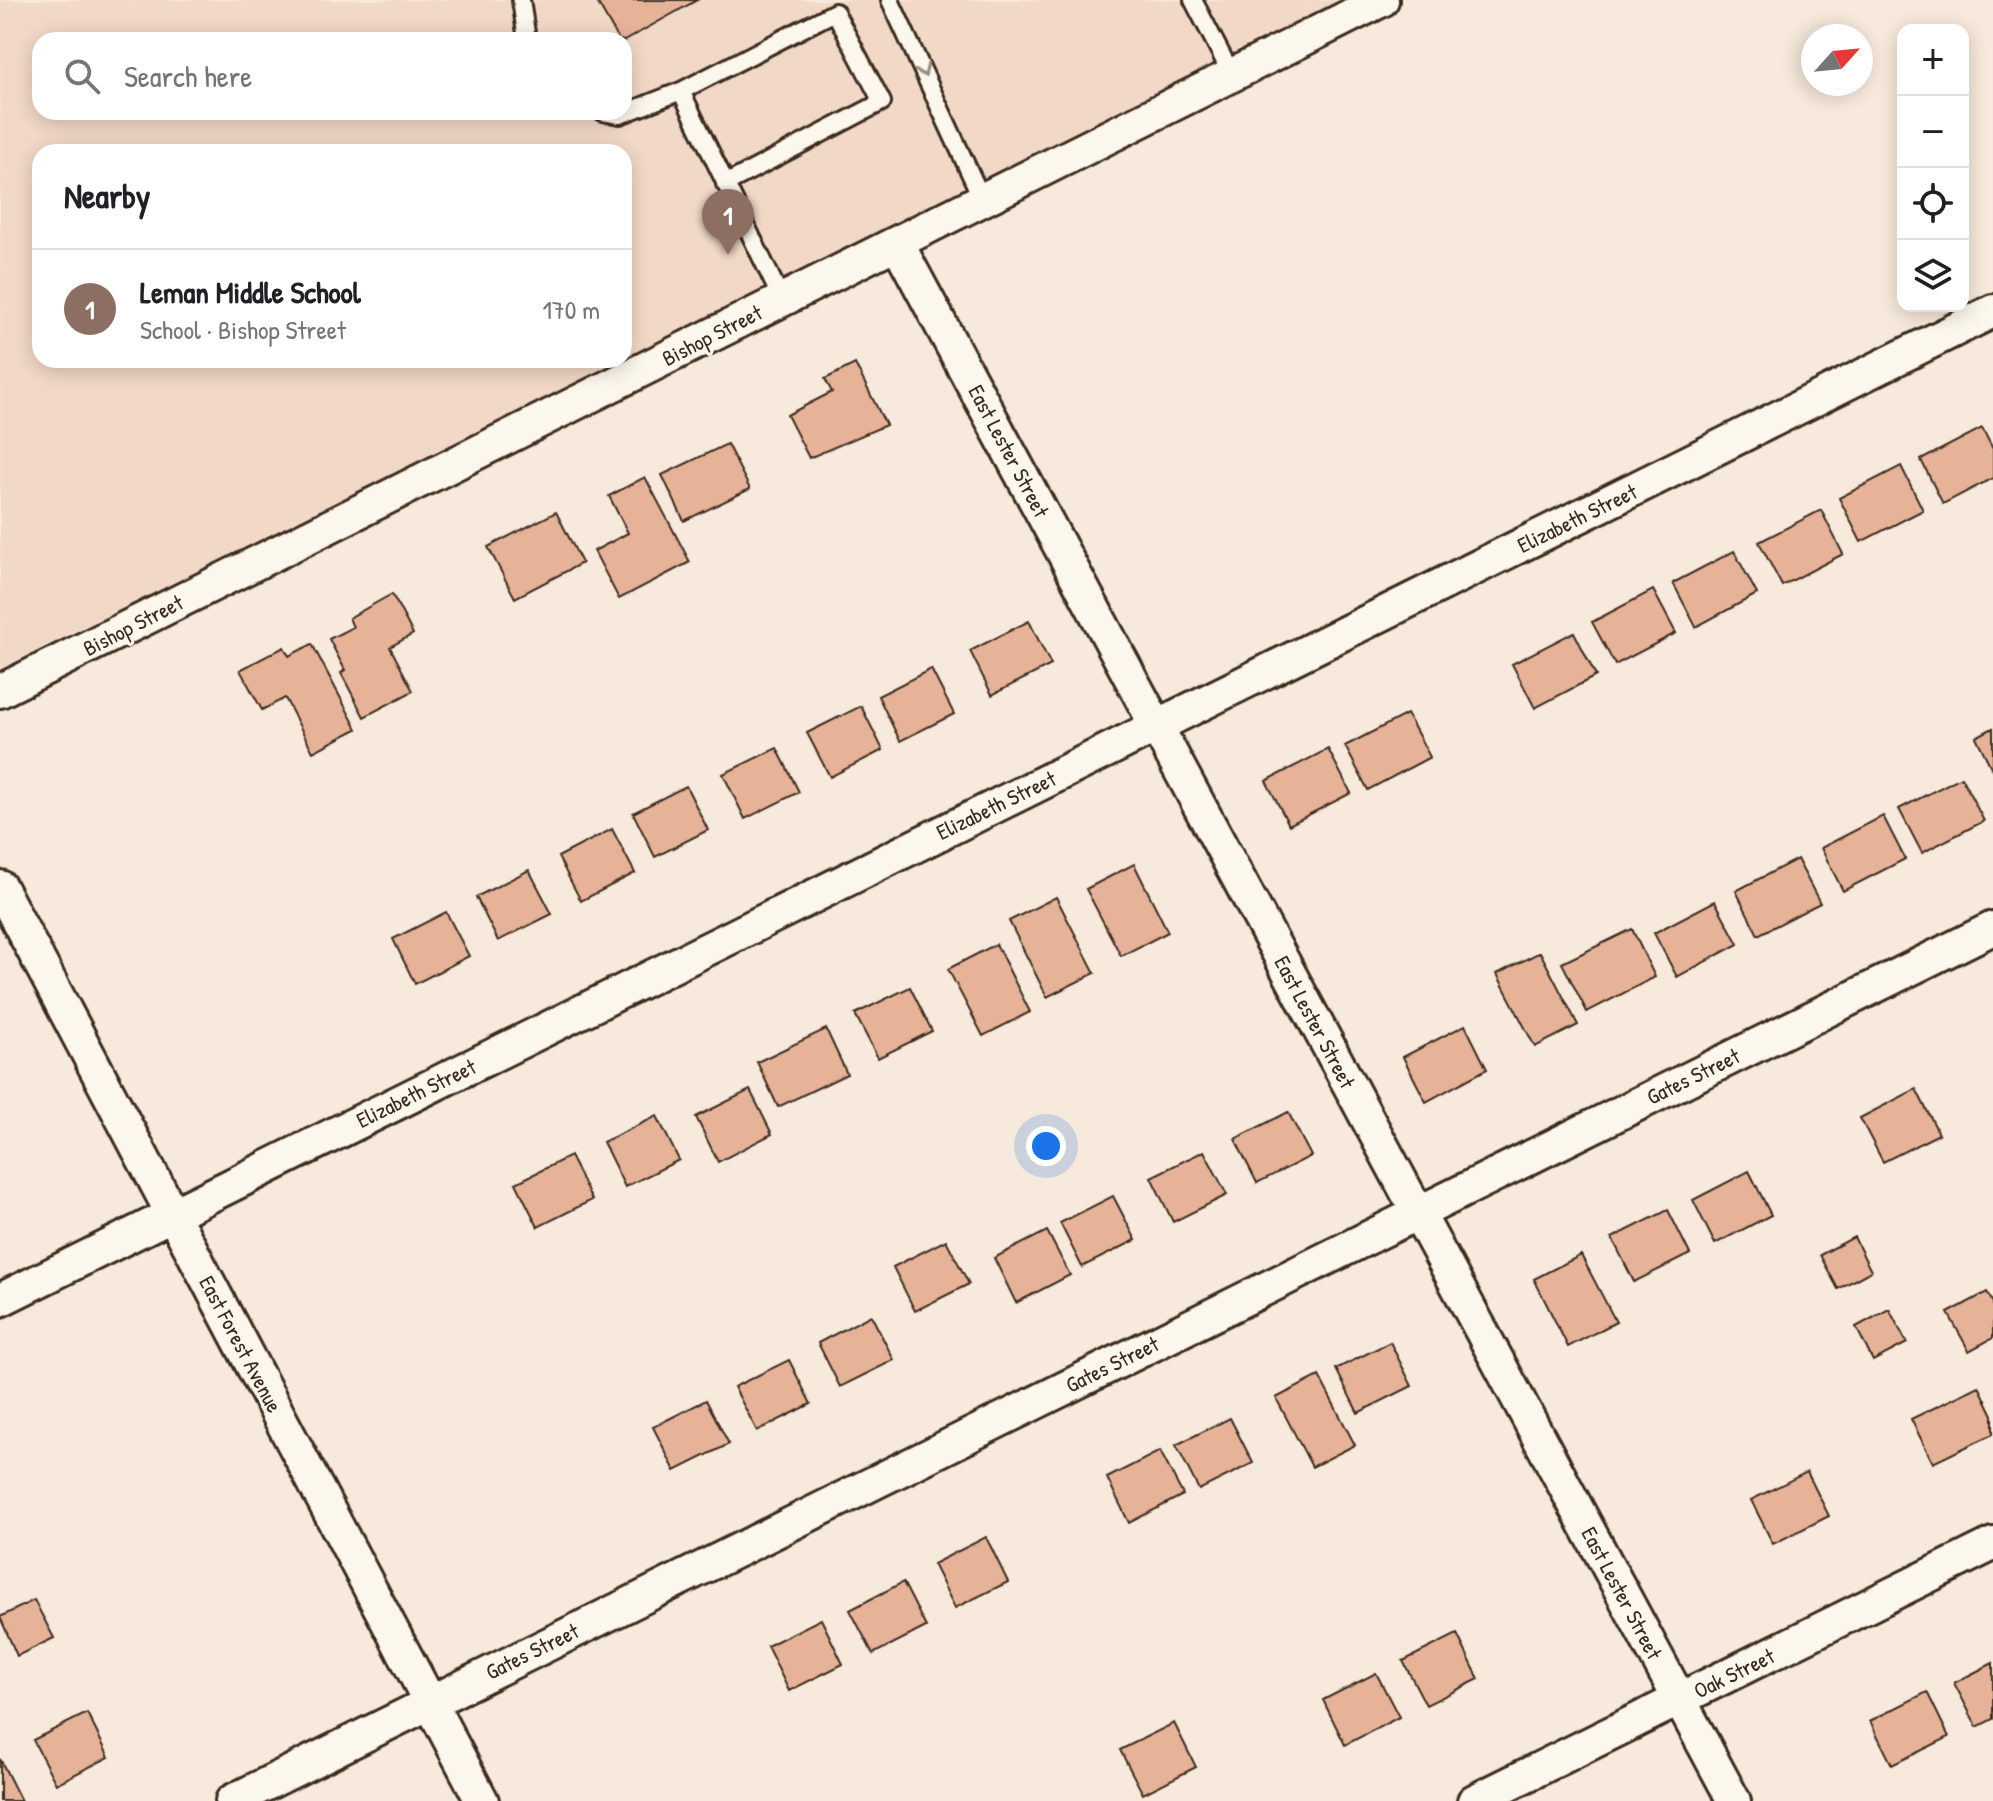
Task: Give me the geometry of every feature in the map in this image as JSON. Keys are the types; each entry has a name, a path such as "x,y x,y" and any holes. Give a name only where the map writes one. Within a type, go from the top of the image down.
{"street":[{"name":"Bishop Street","path":"0,691 1382,0"},
{"name":"East Lester Street","path":"897,243 1734,1801"},
{"name":"Elizabeth Street","path":"0,1300 1993,311"},
{"name":"East Forest Avenue","path":"0,887 482,1801"},
{"name":"Gates Street","path":"232,1801 1993,928"},
{"name":"Oak Street","path":"1474,1801 1993,1544"}],"lane":[{"path":"521,0 526,32"},
{"path":"890,0 982,199"},
{"path":"1193,0 1232,75"},
{"path":"632,110 681,91 835,12 882,102 725,184"},
{"path":"681,91 782,300"}],"shaded area":[{"path":"0,0 1345,0 632,355 632,144 32,144 32,368 605,368 0,669"}],"building":[{"path":"596,0 697,0 632,37 632,32 614,32"},
{"path":"855,364 886,425 809,458 787,415 832,392 825,379"},
{"path":"1982,428 1993,449 1993,478 1943,504 1921,460"},
{"path":"727,444 750,489 684,521 662,475"},
{"path":"1901,466 1923,510 1861,542 1839,498"},
{"path":"645,477 690,562 619,599 594,551 628,533 609,496"},
{"path":"1821,510 1843,554 1782,586 1759,542"},
{"path":"556,512 582,563 515,598 488,547"},
{"path":"1734,551 1757,594 1696,627 1673,583"},
{"path":"1653,590 1676,633 1615,665 1592,622"},
{"path":"392,594 413,634 390,647 413,691 364,717 341,673 345,670 329,639 353,627 349,618"},
{"path":"1029,621 1051,665 992,695 970,651"},
{"path":"1574,632 1596,676 1535,708 1512,664"},
{"path":"312,644 357,729 313,752 285,698 262,710 240,670 284,647 289,656"},
{"path":"931,669 954,714 900,741 878,696"},
{"path":"861,706 883,750 830,777 807,733"},
{"path":"1407,714 1430,757 1368,790 1345,746"},
{"path":"1993,728 1993,771 1976,737"},
{"path":"777,748 799,792 745,819 723,774"},
{"path":"1328,749 1351,793 1289,825 1266,781"},
{"path":"1961,777 1984,821 1922,853 1899,809"},
{"path":"686,786 708,830 655,857 633,813"},
{"path":"1883,816 1905,859 1843,891 1821,848"},
{"path":"612,829 635,873 581,901 558,857"},
{"path":"1797,859 1820,903 1758,935 1736,891"},
{"path":"1134,864 1168,932 1121,956 1086,889"},
{"path":"529,870 552,914 498,941 476,897"},
{"path":"1056,897 1095,973 1047,997 1009,921"},
{"path":"1715,901 1738,944 1677,977 1654,933"},
{"path":"446,912 469,956 415,984 393,939"},
{"path":"1632,929 1655,977 1587,1012 1562,963"},
{"path":"996,944 1030,1012 983,1036 948,969"},
{"path":"1540,952 1578,1025 1535,1047 1497,974"},
{"path":"910,987 932,1031 878,1058 855,1014"},
{"path":"1465,1025 1487,1069 1426,1102 1403,1057"},
{"path":"826,1029 847,1074 778,1107 757,1062"},
{"path":"1916,1089 1939,1134 1883,1162 1860,1118"},
{"path":"750,1090 772,1134 718,1162 696,1117"},
{"path":"1288,1112 1311,1156 1257,1183 1235,1139"},
{"path":"657,1116 679,1160 625,1187 603,1142"},
{"path":"1204,1151 1227,1195 1173,1222 1151,1177"},
{"path":"570,1156 592,1200 538,1227 516,1183"},
{"path":"1749,1171 1771,1215 1715,1244 1693,1200"},
{"path":"1113,1196 1136,1240 1082,1267 1060,1223"},
{"path":"1668,1210 1690,1254 1634,1282 1612,1238"},
{"path":"1047,1231 1070,1275 1016,1303 994,1258"},
{"path":"1854,1237 1871,1271 1838,1289 1820,1255"},
{"path":"946,1240 969,1284 915,1311 893,1267"},
{"path":"1581,1255 1616,1322 1568,1347 1534,1279"},
{"path":"1987,1292 1993,1303 1993,1338 1969,1351 1948,1313"},
{"path":"1889,1309 1907,1343 1873,1361 1856,1327"},
{"path":"871,1315 894,1360 840,1387 818,1343"},
{"path":"1390,1342 1412,1386 1358,1413 1336,1369"},
{"path":"789,1360 811,1404 757,1431 734,1387"},
{"path":"1319,1376 1355,1445 1312,1467 1276,1398"},
{"path":"1979,1386 1993,1415 1993,1434 1933,1463 1911,1419"},
{"path":"706,1400 729,1444 675,1471 653,1427"},
{"path":"1230,1418 1253,1463 1199,1490 1176,1445"},
{"path":"1160,1451 1183,1495 1129,1523 1107,1478"},
{"path":"1807,1472 1829,1516 1773,1544 1751,1500"},
{"path":"986,1537 1008,1582 955,1608 933,1564"},
{"path":"903,1582 926,1627 873,1654 850,1610"},
{"path":"34,1600 54,1638 17,1656 0,1617"},
{"path":"821,1619 843,1664 789,1691 767,1646"},
{"path":"1457,1634 1479,1679 1426,1705 1403,1661"},
{"path":"1993,1663 1993,1719 1977,1727 1954,1683"},
{"path":"1376,1673 1399,1717 1345,1745 1323,1700"},
{"path":"1927,1692 1949,1737 1892,1765 1870,1721"},
{"path":"87,1713 109,1757 56,1784 33,1740"},
{"path":"1174,1723 1196,1767 1143,1794 1120,1750"},
{"path":"0,1759 21,1801 0,1801"}],"place":[{"name":"Leman Middle School","path":"728,255"}]}
